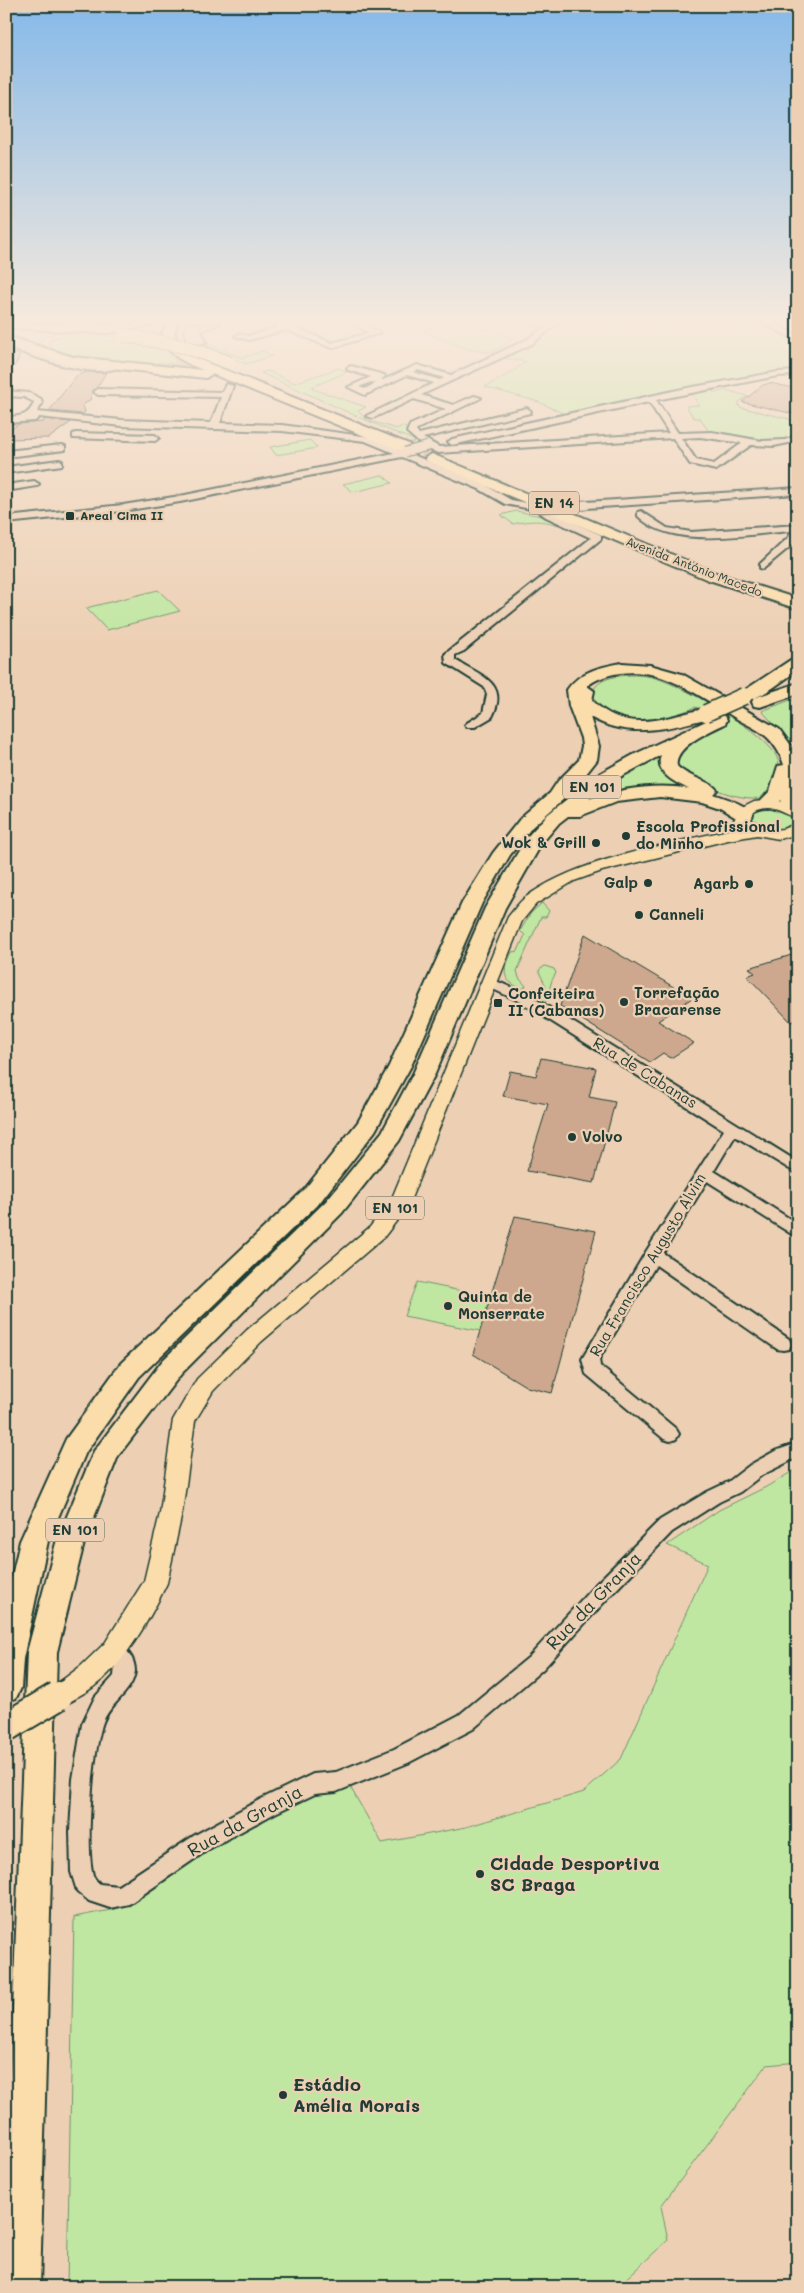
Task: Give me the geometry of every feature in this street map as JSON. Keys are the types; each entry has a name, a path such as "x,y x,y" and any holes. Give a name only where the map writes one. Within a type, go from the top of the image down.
{"highway":[{"path":"361,430 409,448"},
{"path":"370,430 409,448"},
{"name":"EN 14","path":"434,452 740,580"},
{"name":"Avenida António Macedo","path":"434,452 642,548 730,583 798,604"},
{"path":"642,548 672,566 798,617"},
{"path":"740,580 779,588 798,588"},
{"name":"Avenida António Macedo","path":"740,580 798,598"},
{"name":"EN 101","path":"750,700 762,688 798,662"},
{"path":"557,796 561,786 587,762 590,754 590,743 577,712 576,690 586,679 595,674 622,668 638,667 670,674 773,733 791,756 794,768 789,797 795,811"},
{"path":"688,735 683,743 671,752 667,759 668,767 674,774 733,799 763,804 778,793 784,770 781,757 776,748 753,726 681,684 652,674 638,672 614,674 593,682 585,692 584,701 597,716 622,724 636,726 656,725 712,717"},
{"name":"EN 101","path":"6,1688 8,1659 34,1541 75,1447 130,1370 312,1196 367,1126 400,1066 472,903 502,853 526,823 557,796 590,772 629,750 750,700 798,688"},
{"name":"EN 101","path":"20,2287 42,1652 70,1543 107,1451 172,1367 334,1207 391,1136 424,1074 495,908 534,841 553,819 604,779 688,735 712,717"},
{"path":"518,867 570,814 603,799 624,794 670,792 716,800 729,805 744,817"}],"main road":[{"path":"728,836 740,826 747,810 763,804 776,804 795,811"},
{"path":"744,817 747,823 758,831"},
{"name":"EN 101","path":"6,1727 70,1689 90,1674 114,1651 139,1613 155,1583 171,1513 184,1420 205,1385 254,1336 376,1232 401,1201 514,920 530,901 559,882 596,868 728,836 758,831 776,835 785,834 798,828"}],"street":[{"path":"77,430 77,446"},
{"path":"292,430 367,439 434,452 713,434 749,442 778,444 798,438"},
{"path":"409,448 412,430"},
{"path":"6,520 123,508 180,499 409,448 468,430"},
{"path":"409,448 434,452 518,430"},
{"path":"672,430 693,462 716,467 749,442"},
{"path":"76,436 155,438"},
{"path":"6,454 62,448"},
{"path":"409,448 508,502 538,508 798,491"},
{"path":"6,470 60,463"},
{"path":"6,488 34,484"},
{"path":"471,725 488,715 493,694 489,685 450,662 450,654 460,649 598,536 549,515 538,508"},
{"path":"641,514 648,521 664,530 691,535 797,528 794,538 763,566"},
{"name":"Rua de Cabanas","path":"489,982 524,998 798,1169"},
{"name":"Rua Francisco Augusto Alvim","path":"670,1434 592,1369 590,1359 732,1127"},
{"path":"704,1172 798,1232"},
{"path":"653,1254 783,1344"},
{"name":"Rua da Granja","path":"114,1651 123,1658 125,1669 123,1680 97,1711 86,1747 81,1858 83,1881 95,1894 107,1898 121,1896 202,1842 312,1784 336,1782 401,1756 466,1722 536,1663 602,1591 666,1526 713,1497 734,1488 756,1470 781,1456 798,1450"}],"green space":[{"path":"389,430 406,430 407,434 419,442 418,445 398,449 416,441"},
{"path":"708,430 798,430 798,433 787,438 776,440 709,432"},
{"path":"310,440 317,448 276,455 270,447"},
{"path":"382,475 392,483 353,492 343,484"},
{"path":"516,511 546,517 592,539 563,526 545,522 535,521 513,524 501,515"},
{"path":"158,590 180,611 107,630 86,608"},
{"path":"638,675 651,677 676,686 728,714 761,738 772,750 779,766 779,776 766,798 742,797 718,790 707,786 675,767 679,748 724,726 696,707 675,715 638,722 614,719 599,709 591,699 596,686 601,682 615,677"},
{"path":"798,697 798,751 762,711"},
{"path":"661,752 660,762 662,767 676,778 701,790 746,805 741,808 697,794 584,801 604,786"},
{"path":"770,807 789,814 793,819 792,824 782,830 772,830 753,821 752,816 755,811"},
{"path":"542,903 549,911 546,917 541,917 517,971 519,978 526,986 522,989 510,982 505,974 505,970 512,952 518,951 525,935 520,931 531,913"},
{"path":"545,966 554,969 556,973 545,1004 538,999 546,986 539,972"},
{"name":"Quinta de Monserrate","path":"417,1282 491,1297 481,1331 404,1316"},
{"name":"Cidade Desportiva SC Braga","path":"798,1468 798,2062 767,2065 661,2206 668,2240 620,2284 620,2287 67,2287 74,1917 116,1909 143,1888 278,1805 348,1783 382,1843 466,1827 584,1792 621,1759 708,1564 667,1545 719,1510 766,1487"}],"building":[{"path":"10,430 60,430 49,438 6,439 6,433"},
{"name":"Torrefação Bracarense","path":"585,934 692,998 658,1021 694,1043 671,1058 663,1053 650,1062 560,1006"},
{"path":"798,953 798,1020 791,1022 747,976 755,973 749,968"},
{"name":"Volvo","path":"541,1058 596,1068 589,1097 615,1102 594,1183 527,1171 548,1104 503,1096 510,1071 536,1076"},
{"path":"515,1216 596,1231 552,1393 527,1387 473,1354"}],"tunnel":[{"path":"404,447 432,458"}],"place":[{"name":"Areal Cima II","path":"70,516"},
{"name":"Escola Profissional do Minho","path":"626,836"},
{"name":"Wok & Grill","path":"596,843"},
{"name":"Galp","path":"648,883"},
{"name":"Agarb","path":"749,884"},
{"name":"Canneli","path":"639,915"},
{"name":"Torrefação Bracarense","path":"624,1002"},
{"name":"Confeiteira II (Cabanas)","path":"498,1003"},
{"name":"Volvo","path":"572,1137"},
{"name":"Quinta de Monserrate","path":"448,1306"},
{"name":"Cidade Desportiva SC Braga","path":"480,1874"},
{"name":"Estádio Amélia Morais","path":"283,2095"}]}
